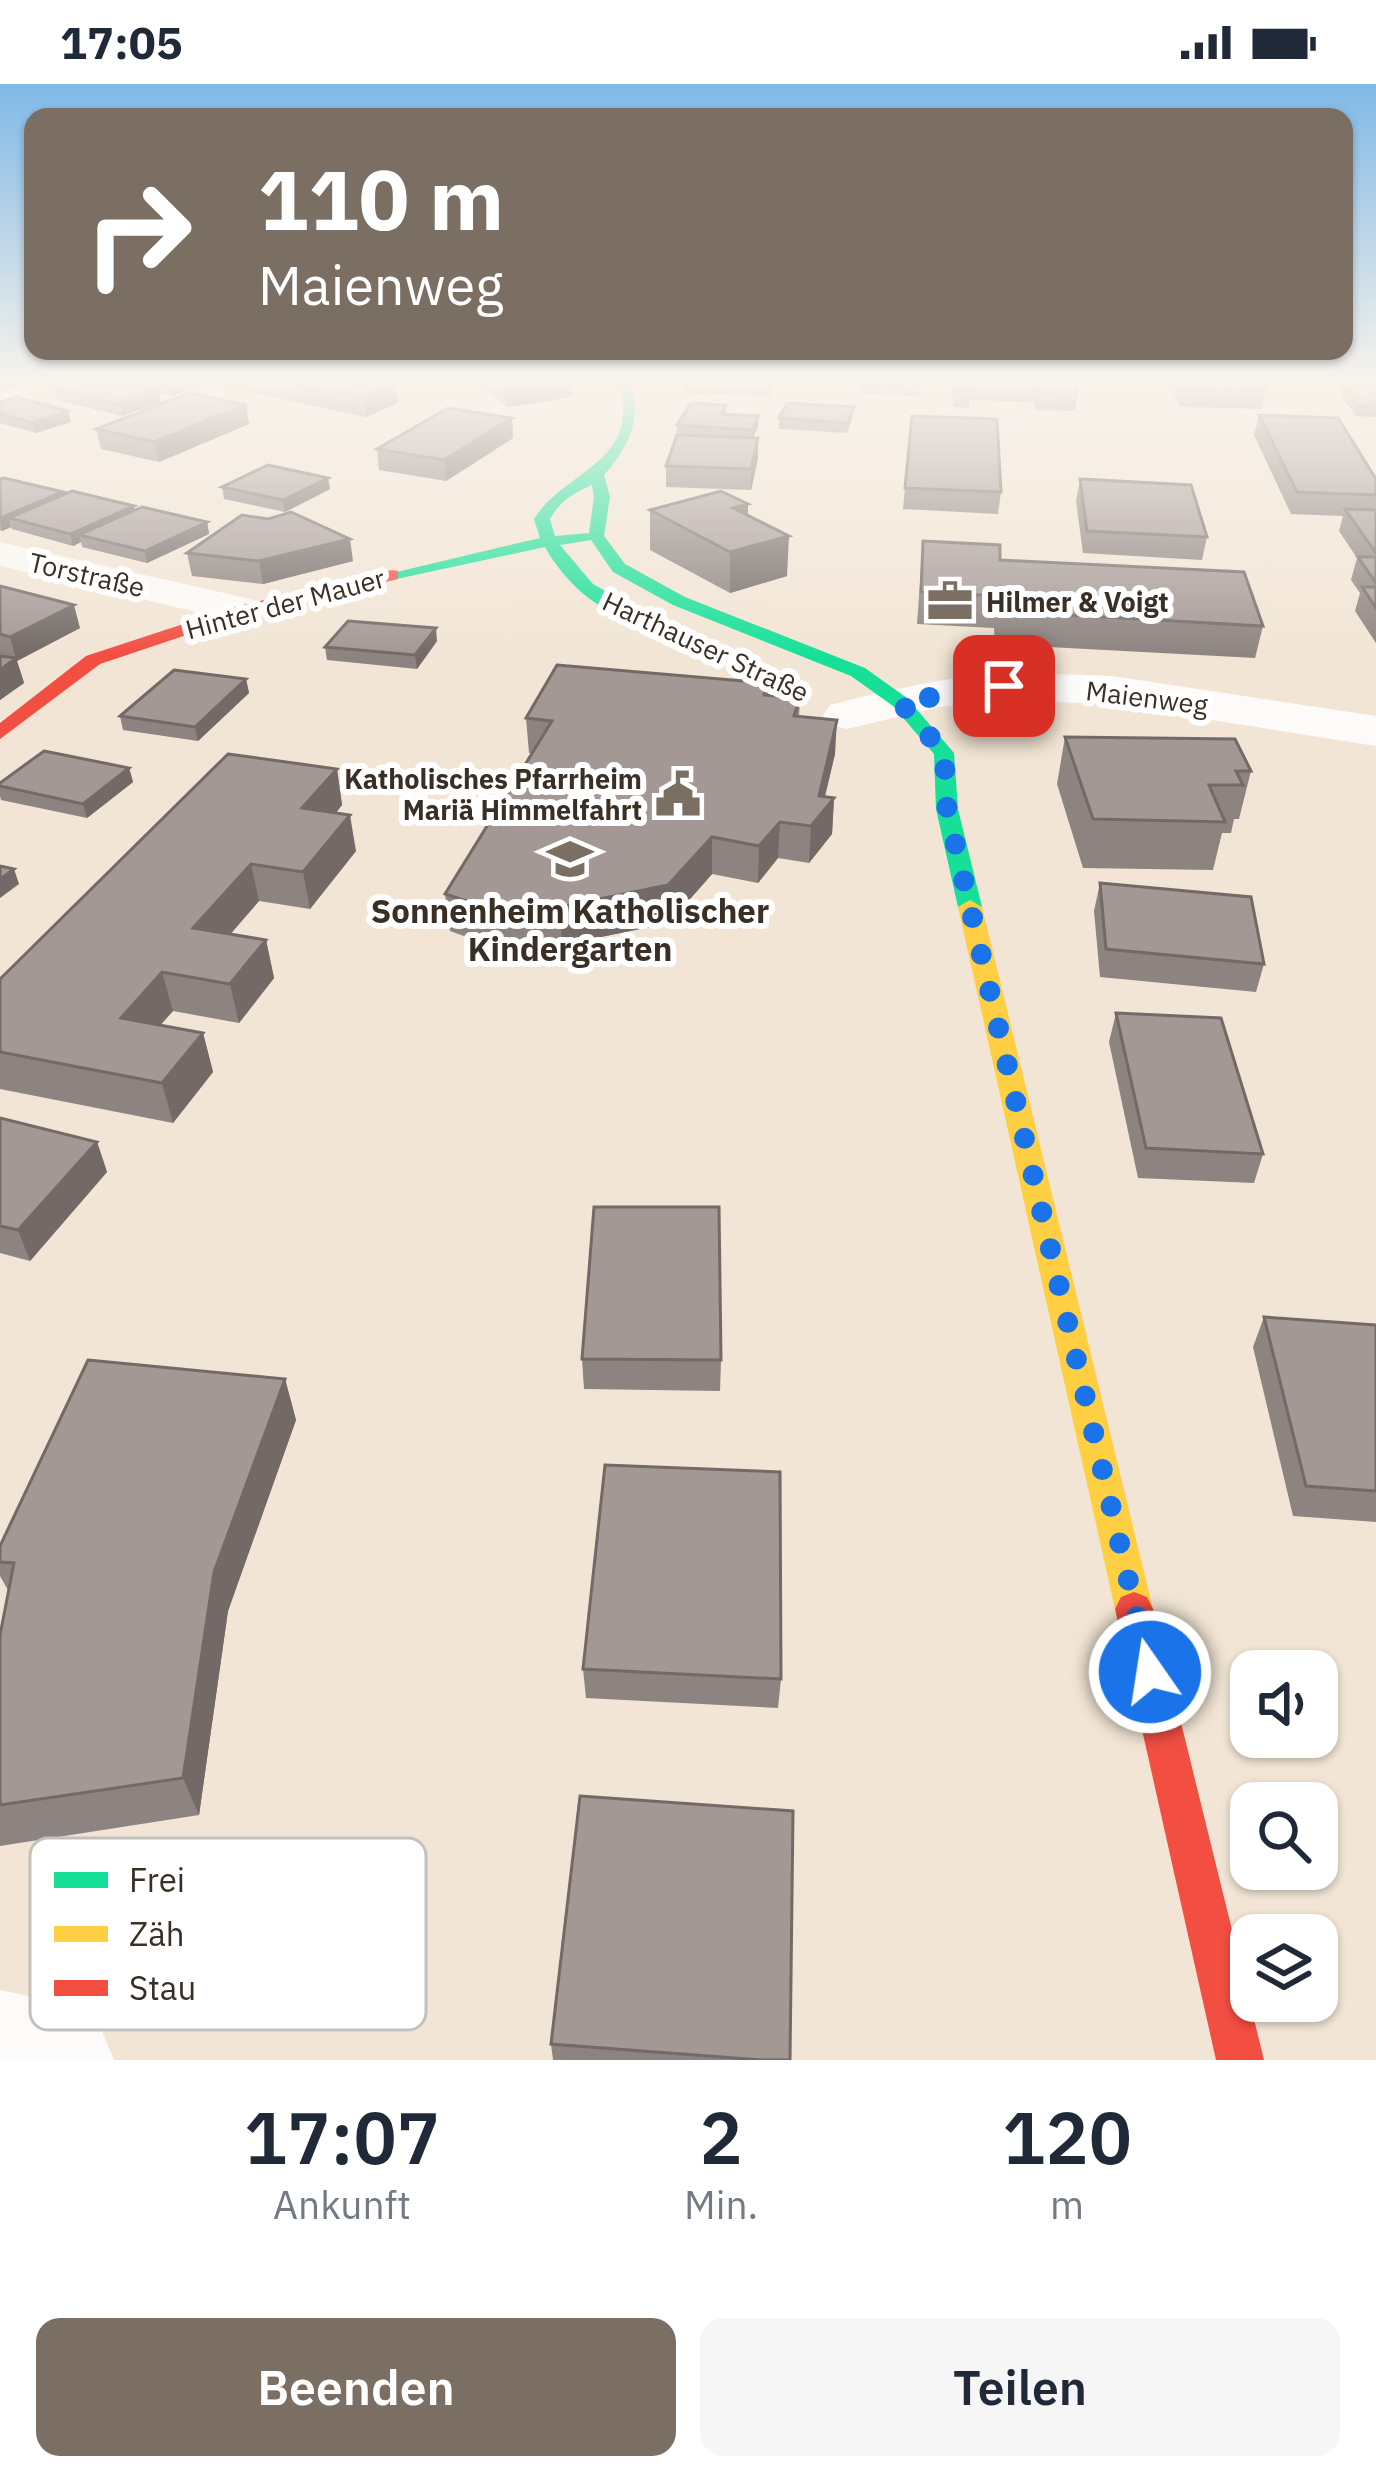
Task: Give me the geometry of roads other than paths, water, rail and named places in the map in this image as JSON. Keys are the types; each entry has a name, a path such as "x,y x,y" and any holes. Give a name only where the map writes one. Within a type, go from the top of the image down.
{"street":[{"path":"545,541 542,519 557,492 597,474 602,497 596,536"},
{"name":"Hinter der Mauer","path":"0,733 93,660 244,610 545,541 596,536"},
{"name":"Harthauser Straße","path":"596,536 619,568 651,589 858,672 863,715 944,753 947,809 1240,2060"},
{"name":"Harthauser Straße","path":"545,541 568,577 594,594 717,646"},
{"name":"Torstraße","path":"0,554 244,610"},
{"name":"Maienweg","path":"863,715 1004,686 1112,690 1376,731"},
{"path":"920,782 947,809"},
{"path":"0,2048 56,2060"}],"place":[{"name":"Hilmer & Voigt","path":"950,601"},
{"name":"Katholisches Pfarrheim Mariä Himmelfahrt","path":"678,794"},
{"name":"Sonnenheim Katholischer Kindergarten","path":"570,859"}]}
